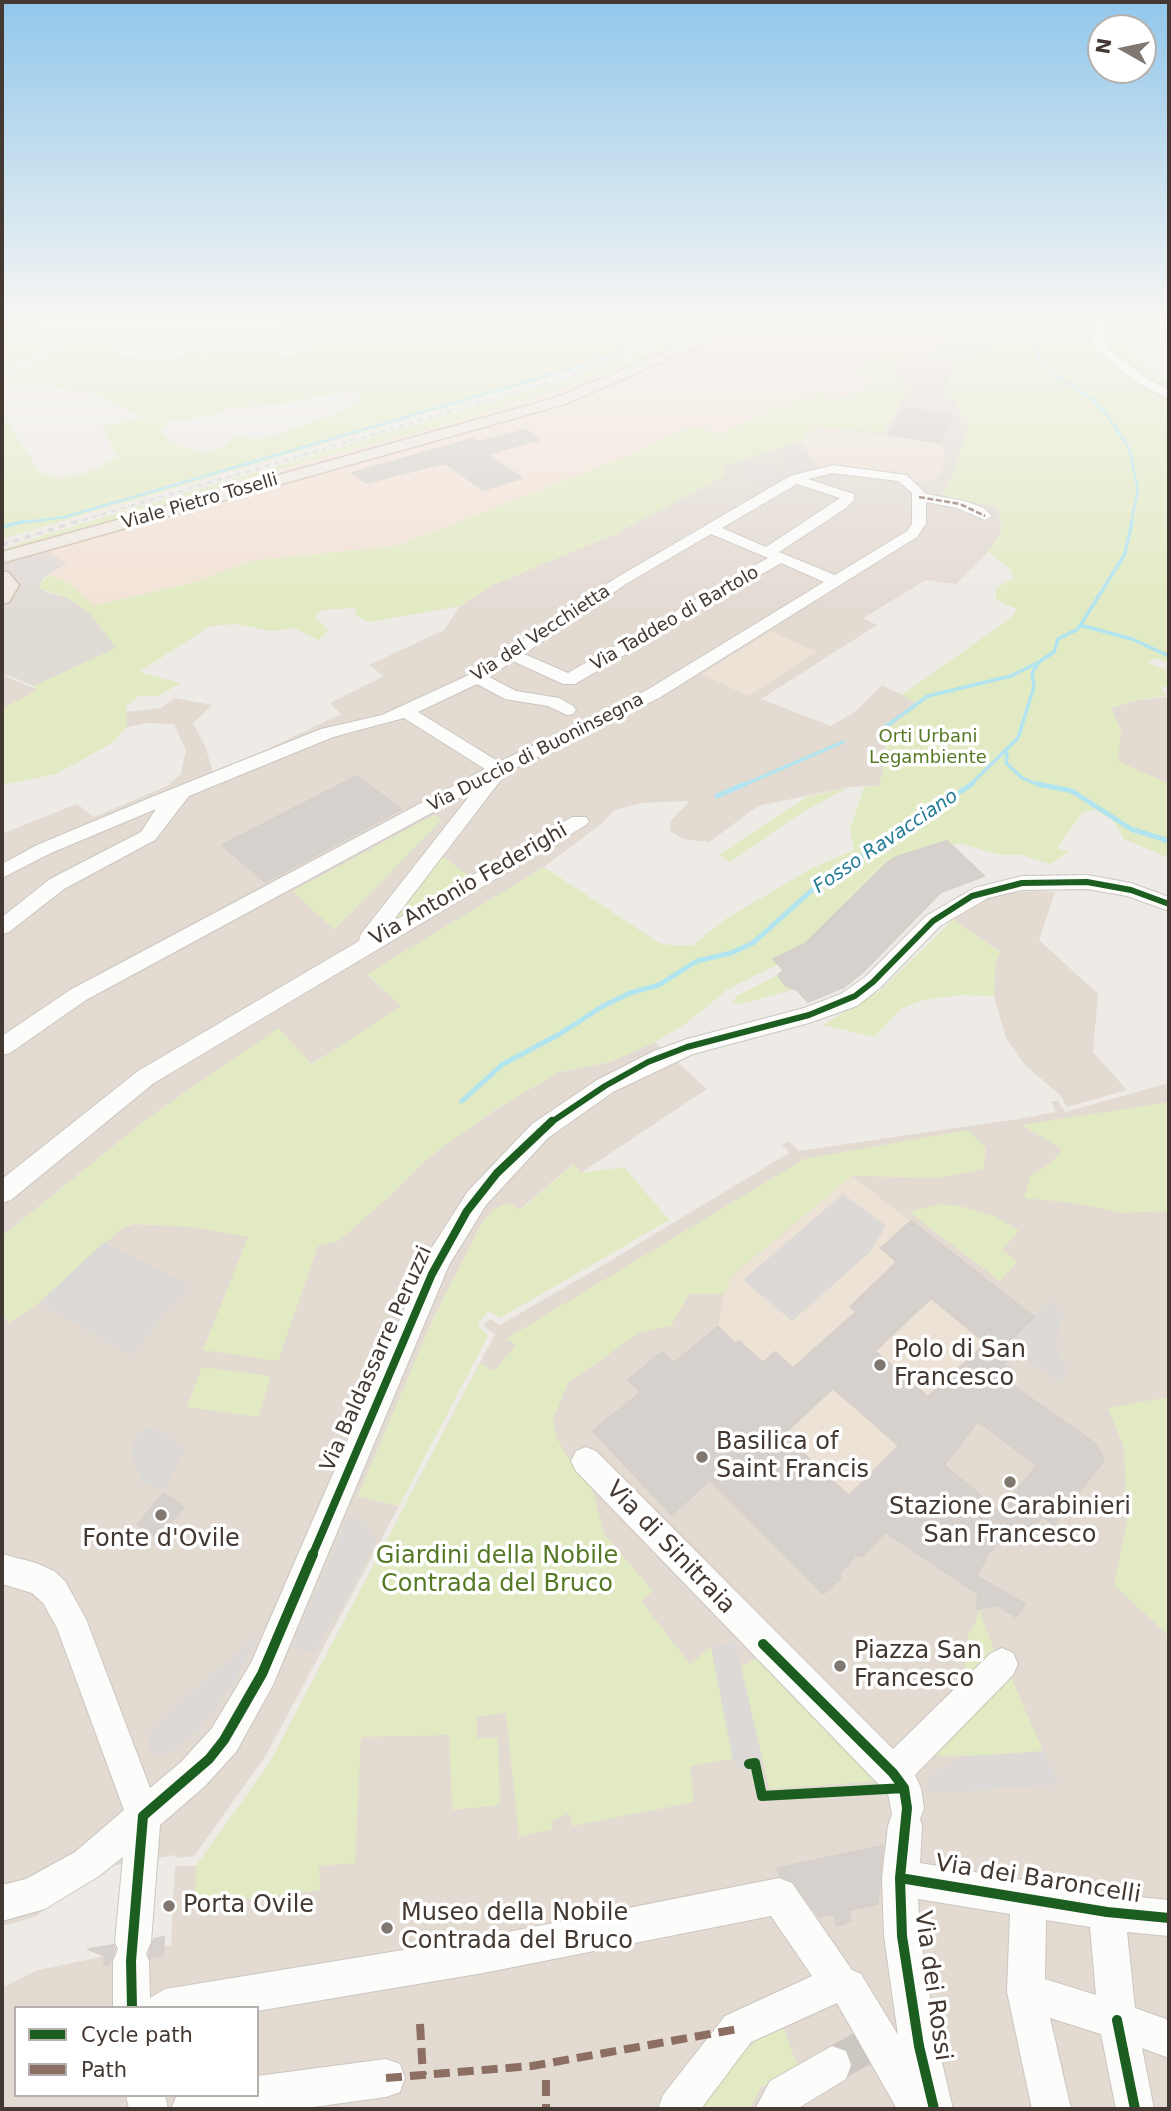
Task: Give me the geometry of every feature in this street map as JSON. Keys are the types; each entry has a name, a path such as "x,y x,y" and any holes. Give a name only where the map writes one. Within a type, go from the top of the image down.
{"main road":[{"name":"Viale Pietro Toselli","path":"2,558 508,416"},
{"name":"Viale Pietro Toselli","path":"2,598 10,584 2,577 5,567 10,561 37,547"}],"street":[{"path":"795,479 821,471 854,470 905,480 917,488 919,497 965,505 985,516"},
{"name":"Via del Vecchietta","path":"2,872 52,846 186,790 327,733 370,725 407,712 477,678 514,656 621,581 795,479"},
{"name":"Via Taddeo di Bartolo","path":"569,680 775,555 849,497 795,479"},
{"name":"Via Duccio di Buoninsegna","path":"2,1047 78,995 532,751 634,705 915,531 919,524 919,497"},
{"path":"711,529 836,581"},
{"path":"514,656 569,680"},
{"path":"477,678 511,695 554,702 567,710"},
{"path":"359,950 499,770 407,712"},
{"path":"2,927 57,884 148,836 163,813 186,790"},
{"name":"Via Antonio Federighi","path":"2,1193 146,1077 579,821"},
{"name":"Via Baldassarre Peruzzi","path":"2,1903 32,1896 67,1877 104,1851 209,1759 224,1740 262,1674 443,1251 477,1198 535,1136 582,1100 655,1059 688,1047 809,1015 849,1000 873,982 933,921 955,905 981,893 1022,883 1087,882 1131,890 1169,904"},
{"name":"Via di Sinitraia","path":"586,1461 893,1773"},
{"path":"2,1569 25,1574 43,1582 65,1608 143,1816 132,1951 132,2006"},
{"path":"893,1773 1002,1664"},
{"name":"Via dei Rossi","path":"893,1773 904,1788 906,1817 901,1878 906,1970 934,2109"},
{"name":"Via dei Baroncelli","path":"901,1878 1107,1912 1169,1918"},
{"path":"177,2006 483,1955 779,1896 839,1983 853,1993 873,2042 918,2109"},
{"path":"1028,1899 1026,1992 1051,2109"},
{"path":"1108,1925 1117,2020 1135,2109"},
{"path":"677,2109 738,2029 839,1983"},
{"path":"1026,1992 1169,2039"},
{"path":"774,2109 784,2095 832,2065"},
{"path":"259,2095 386,2078"},
{"path":"191,2109 249,2097"},
{"path":"255,2097 270,2109"}],"shaded area":[{"path":"477,416 761,416 720,434 692,426 632,454 399,545 250,561 198,581 93,606 69,583 48,575 66,563 35,544 223,490 237,481"},
{"path":"840,416 964,416 969,422 953,474 942,495 998,507 1002,531 988,552 956,584 926,580 863,618 877,625 761,699 831,726 856,711 882,685 920,704 885,741 886,760 879,786 849,787 758,806 709,842 683,839 670,831 670,822 687,801 642,803 614,810 602,823 544,867 367,975 402,1006 312,1064 278,1029 151,1116 2,1236 2,834 77,804 94,817 167,786 181,774 186,750 174,724 147,723 127,727 126,712 161,708 174,698 212,705 193,723 205,746 213,772 236,764 341,714 330,703 384,676 369,665 444,630 460,606 493,585 615,534 723,466 800,442"},
{"path":"814,426 939,443 943,446 943,463 938,477 926,483 913,481 895,470 887,473 822,469 800,442"},
{"path":"803,452 817,469 799,474 773,488 737,474 762,466 787,474 786,462"},
{"path":"35,544 67,563 42,579 45,592 68,598 90,613 117,648 34,686 2,673 2,555"},
{"path":"771,631 817,652 748,696 702,674"},
{"path":"2,673 9,678 38,690 2,709"},
{"path":"1169,697 1167,783 1117,761 1121,731 1111,708 1137,700"},
{"path":"1055,892 1039,940 1098,994 1093,1052 1127,1090 1067,1107 1061,1096 1024,1064 1006,1038 994,996 995,965 1000,952 953,920 997,894"},
{"path":"655,1042 707,1089 581,1173 573,1164 519,1210 494,1209 481,1225 433,1319 358,1496 399,1506 266,1755 194,1856 176,1858 175,1855 101,1868 35,1917 2,1926 2,1312 9,1323 38,1303 104,1242 121,1229 134,1224 192,1227 392,1194 429,1157 496,1109 559,1072 610,1062"},
{"path":"1169,1083 1169,2109 2,2109 2,1988 38,1970 105,1956 104,1965 163,1955 164,1946 171,1945 175,1866 196,1866 269,1764 495,1334 483,1326 490,1319 500,1325 595,1270 789,1153 782,1144 789,1141 798,1151 1018,1119 1056,1112 1051,1101 1058,1101 1065,1112"},
{"name":"Polo di San Francesco","path":"852,1176 1034,1317 1006,1345 1014,1351 915,1473 949,1502 916,1554 761,1435 735,1344 718,1327 724,1294 733,1276"},
{"path":"843,1194 886,1226 870,1252 792,1321 743,1280"},
{"path":"104,1242 190,1285 131,1355 39,1303"},
{"path":"1051,1300 1063,1314 1057,1340 1058,1350 1068,1370 1060,1383 1005,1345"},
{"path":"145,1427 153,1427 185,1447 166,1489 143,1484 131,1455 131,1446"},
{"path":"348,1517 363,1521 377,1539 340,1610 314,1652 292,1648"},
{"path":"261,1630 234,1683 198,1731 169,1753 161,1756 152,1753 147,1744 152,1729"},
{"path":"735,1641 764,1767 745,1771 733,1759 711,1647"},
{"path":"1043,1751 1060,1785 928,1793 927,1777 961,1757"}],"green space":[{"path":"139,416 215,416 172,420 159,431 180,447 205,453 225,446 232,438 266,439 330,416 419,416 2,539 2,419 6,418 40,473 60,479 92,471 118,456 102,429 105,425 144,418"},
{"path":"446,416 477,416 237,481 223,490 2,555 2,549"},
{"path":"761,416 893,416 883,433 814,426 800,442 724,466 724,476 615,534 493,585 460,606 369,622 356,616 355,608 322,610 315,617 328,630 319,640 293,628 271,631 236,624 210,626 139,672 180,683 159,696 139,696 126,706 127,727 112,743 56,774 2,785 2,709 37,690 34,686 116,648 90,613 68,598 40,589 39,584 48,575 69,583 94,606 198,581 250,561 399,545 632,454 692,426 720,434"},
{"name":"Orti Urbani Legambiente","path":"964,416 1169,416 1169,663 1155,658 1148,663 1169,671 1169,688 1161,686 1165,696 1137,700 1111,708 1121,731 1118,761 1167,783 1169,788 1169,858 1124,839 1114,821 1095,810 1082,813 1057,848 1069,852 1050,864 1021,855 1000,855 960,843 896,857 805,944 774,959 778,964 728,989 685,1024 655,1042 610,1062 559,1072 496,1109 429,1157 339,1241 318,1246 278,1361 203,1350 248,1237 192,1227 134,1224 121,1229 39,1303 9,1323 2,1312 2,1236 151,1116 278,1028 312,1064 401,1006 367,974 544,867 659,943 676,946 693,945 724,920 812,868 854,850 850,829 864,787 879,786 886,760 886,730 919,705 902,695 1012,617 1017,609 996,600 996,588 1014,578 1009,568 988,552 1002,531 998,507 942,495 953,474 969,422"},
{"path":"849,787 801,813 730,862 719,855 807,797"},
{"path":"434,815 442,820 334,930 293,891"},
{"path":"442,856 469,876 387,924"},
{"path":"953,920 1000,952 995,966 994,996 960,995 920,1001 901,1009 874,1037 823,1025 880,991"},
{"path":"778,975 792,990 740,1004 733,1002 737,996"},
{"path":"1169,1102 1169,1211 1122,1213 1075,1203 1024,1198 1030,1177 1051,1163 1062,1149 1022,1125"},
{"name":"Giardini della Nobile Contrada del Bruco","path":"968,1130 986,1148 984,1169 940,1178 852,1176 733,1275 724,1294 689,1294 671,1326 639,1333 568,1383 553,1420 557,1439 568,1457 589,1477 604,1534 653,1591 641,1601 690,1664 711,1647 733,1759 690,1766 694,1802 573,1826 569,1813 551,1821 552,1829 519,1837 506,1713 477,1717 477,1738 498,1738 500,1805 452,1810 449,1735 361,1737 355,1863 319,1866 320,1890 195,1905 196,1866 269,1764 480,1363 494,1371 516,1345 506,1339 804,1159"},
{"path":"574,1164 581,1173 624,1167 669,1220 500,1318 489,1311 477,1325 488,1336 399,1506 358,1496 433,1319 481,1225 494,1209 509,1203 520,1210"},
{"path":"939,1204 960,1206 997,1217 1019,1231 1002,1250 1017,1262 1000,1281 909,1212"},
{"path":"202,1367 271,1376 258,1417 187,1407"},
{"path":"1169,1397 1169,1636 1114,1585 1127,1522 1124,1448 1108,1408"},
{"path":"979,1609 996,1656 936,1711 965,1672 968,1635 974,1627"},
{"path":"765,1654 882,1781 769,1789 741,1667"},
{"path":"1008,1670 1043,1751 1012,1755 925,1756"},
{"path":"781,2022 801,2075 769,2086 761,2086 750,2109 697,2109 722,2073 762,2035"}],"building":[{"path":"899,416 953,416 939,443 888,434"},
{"path":"525,430 539,440 487,454 522,478 483,490 445,463 366,483 352,473 472,439 478,442"},
{"path":"357,776 401,809 265,882 222,845"},
{"path":"947,841 984,876 941,892 864,971 844,987 808,1002 797,990 786,986 778,975 784,970 773,959 805,944 887,863 896,857"},
{"path":"911,1221 1034,1317 1005,1345 1014,1351 1004,1364 1013,1370 1005,1380 1096,1444 1104,1460 1054,1525 1042,1516 1020,1546 1004,1534 987,1556 977,1576 1025,1604 1016,1617 997,1605 977,1609 978,1594 885,1532 863,1556 856,1555 840,1573 840,1579 823,1594 710,1479 672,1515 593,1431 641,1392 628,1380 662,1352 674,1363 718,1327 735,1344 739,1341 763,1363 775,1352 793,1368 856,1312 850,1307 897,1262 881,1248","holes":["931,1298 986,1343 928,1397 875,1351","833,1388 899,1446 849,1496 783,1435","978,1421 1037,1466 999,1511 944,1465"]},
{"name":"Fonte d'Ovile","path":"164,1493 184,1507 157,1538 138,1524"},
{"path":"883,1846 878,1904 848,1910 851,1921 837,1926 834,1914 819,1917 794,1882 780,1876 777,1868"},
{"path":"164,1937 163,1955 150,1958 154,1939"},
{"path":"114,1945 110,1964 104,1965 105,1956 88,1949"}],"waterway":[{"path":"19,523 65,517 411,416"},
{"name":"Fosso Ravacciano","path":"1107,416 1129,448 1138,490 1131,523"},
{"path":"2,527 25,521"},
{"name":"Fosso Ravacciano","path":"1080,625 1125,554 1132,521"},
{"name":"Fosso Ravacciano","path":"969,786 1018,738 1034,687 1032,673 1039,662 1054,652 1058,639 1080,625"},
{"path":"1080,625 1132,639 1169,656"},
{"path":"885,727 928,696 1011,676 1037,663"},
{"path":"741,786 843,742"},
{"path":"1007,752 1006,763 1022,778 1042,786"},
{"path":"717,796 745,784"},
{"path":"1038,784 1072,791 1131,829 1169,841"},
{"name":"Fosso Ravacciano","path":"462,1101 503,1064 558,1035 603,1006 630,993 659,985 697,961 731,953 753,943 820,883 969,786"}],"tunnel":[{"path":"832,2065 867,2046"}],"railway":[{"path":"73,523 437,416"},
{"path":"2,545 78,521"}],"marked path":[{"path":"919,497 960,504 985,516"},
{"path":"420,2024 423,2075"},
{"path":"386,2078 532,2066 738,2029"},
{"path":"546,2080 546,2109"}],"cycle path":[{"path":"132,2006 131,1961 143,1816 209,1759 246,1705 262,1674 432,1274 467,1211 497,1173 553,1120 648,1062 687,1047 809,1015 855,996 873,982 933,921 972,896 1022,883 1087,882 1131,890 1169,904"},
{"path":"763,1644 893,1773 904,1788 907,1808 900,1878 902,1936 919,2046 934,2109"},
{"path":"749,1764 755,1763 762,1796 904,1788"},
{"path":"900,1878 1107,1912 1169,1918"},
{"path":"1117,2020 1135,2109"}],"place":[{"name":"Polo di San Francesco","path":"880,1365"},
{"name":"Basilica of Saint Francis","path":"702,1457"},
{"name":"Stazione Carabinieri San Francesco","path":"1010,1482"},
{"name":"Fonte d'Ovile","path":"161,1515"},
{"name":"Piazza San Francesco","path":"840,1666"},
{"name":"Porta Ovile","path":"169,1906"},
{"name":"Museo della Nobile Contrada del Bruco","path":"387,1928"}]}
